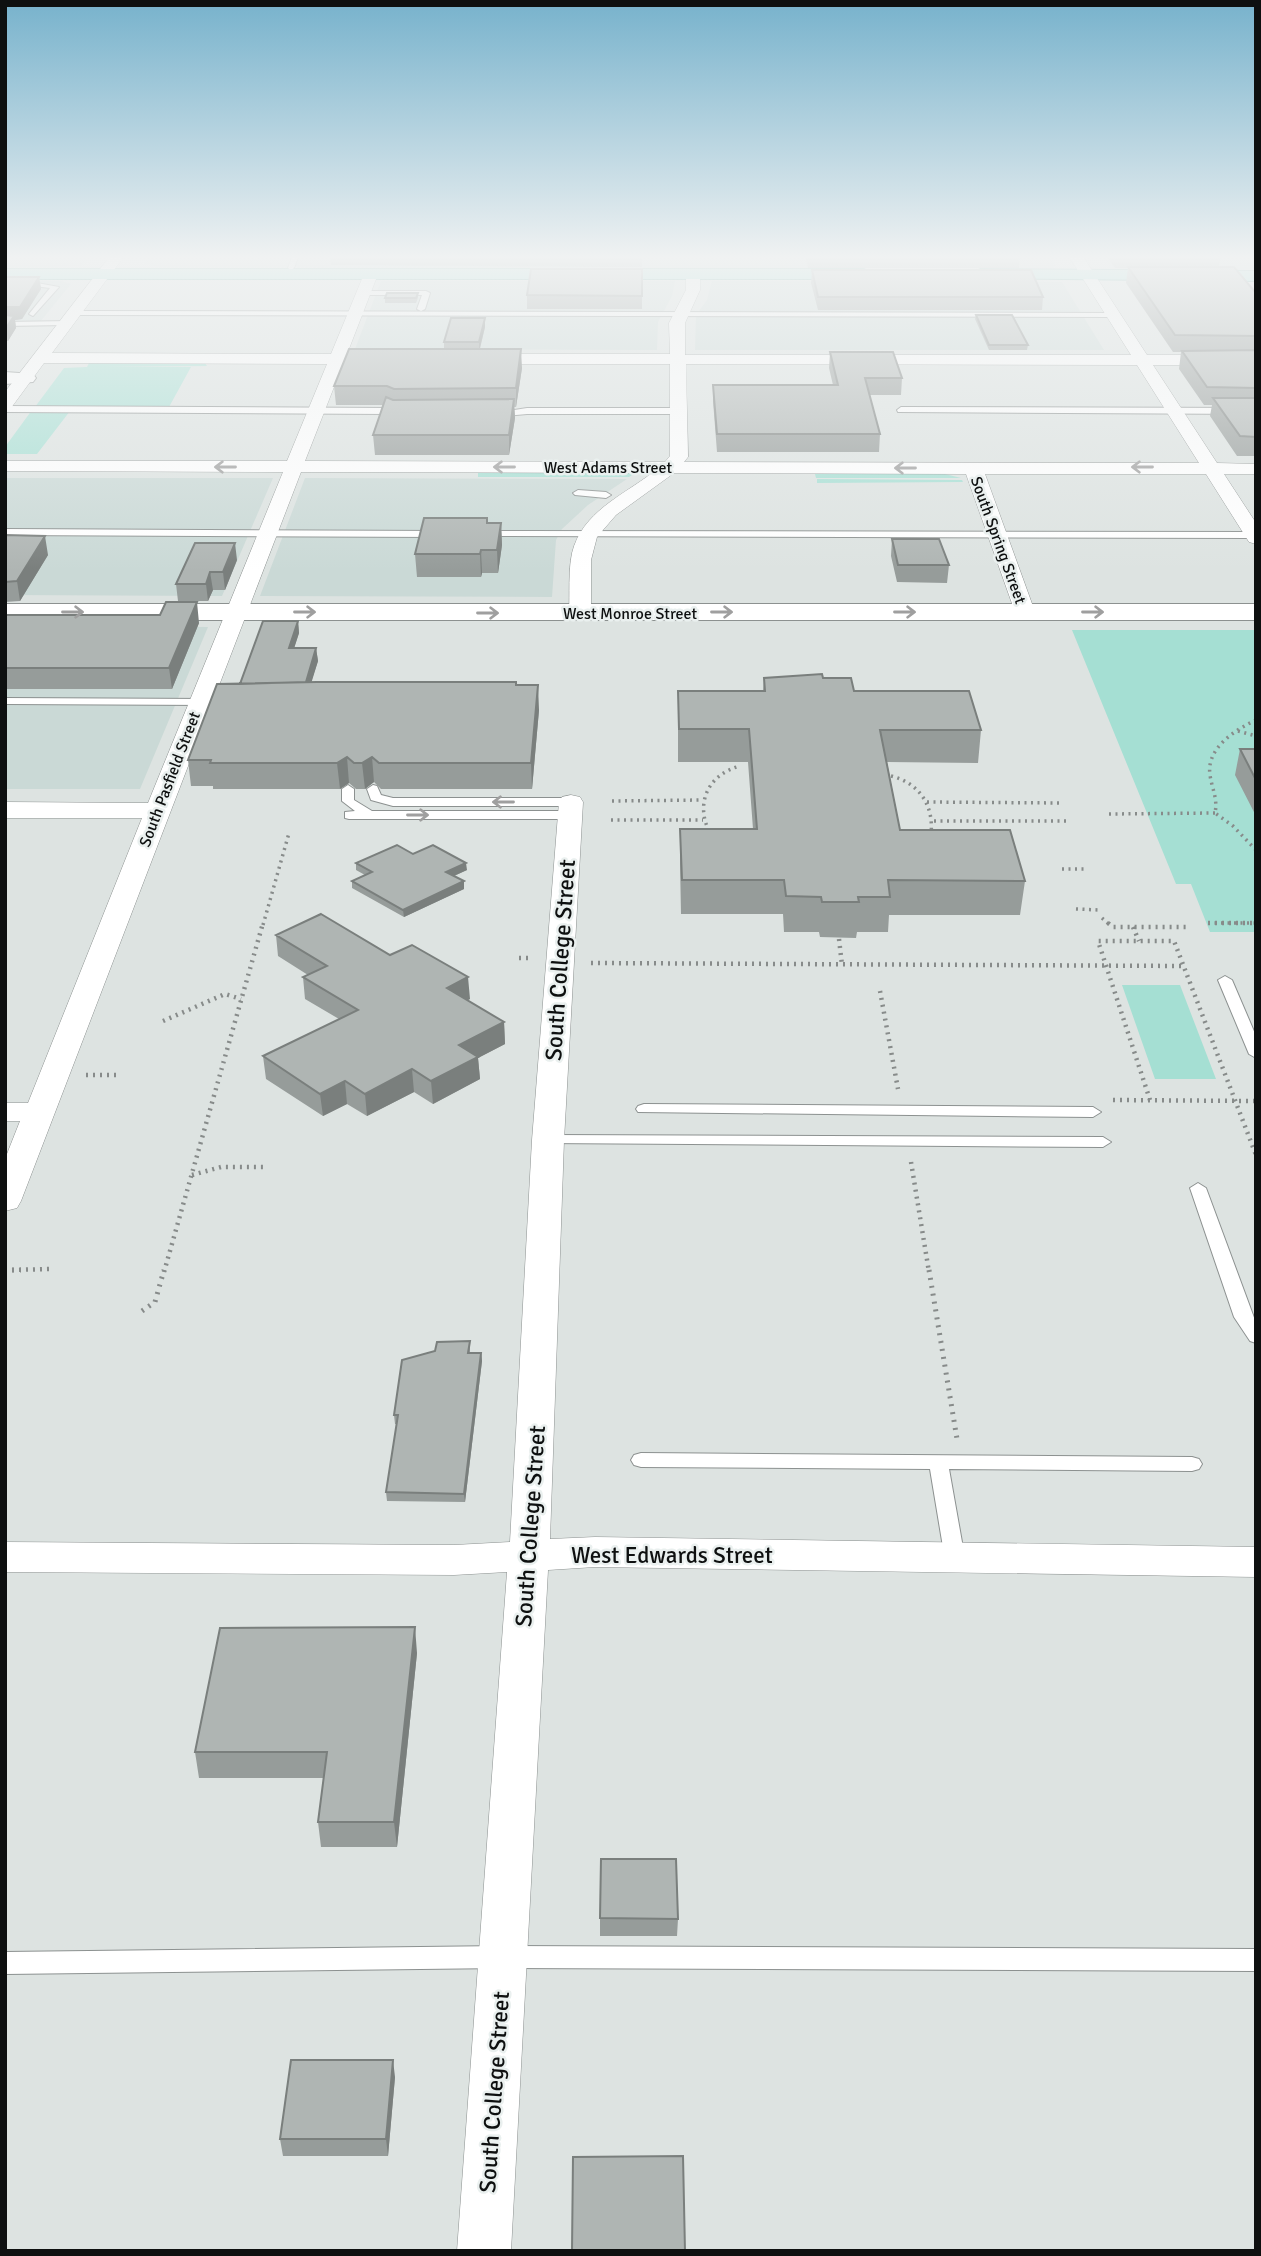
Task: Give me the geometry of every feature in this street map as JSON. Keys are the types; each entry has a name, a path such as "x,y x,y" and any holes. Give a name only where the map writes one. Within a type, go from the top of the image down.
{"street":[{"path":"5,406 40,360"},
{"name":"South Pasfield Street","path":"5,1201 157,811 209,702 237,612 336,360"},
{"path":"580,612 582,553 589,535 611,511 653,482 680,457 678,360"},
{"path":"1141,360 1255,536"},
{"path":"5,378 26,378"},
{"name":"West Adams Street","path":"5,466 1256,468"},
{"name":"South Spring Street","path":"973,467 1025,612"},
{"name":"West Monroe Street","path":"5,612 1256,612"},
{"name":"South College Street","path":"484,2251 529,1556 548,1140 571,808"},
{"path":"5,810 157,811"},
{"path":"5,1112 38,1112"},
{"name":"West Edwards Street","path":"5,1557 454,1560 595,1552 1256,1562"}],"lane":[{"path":"5,406 388,411 407,414"},
{"path":"901,410 1256,411"},
{"path":"486,414 527,411 680,411"},
{"path":"578,493 606,495"},
{"path":"5,533 446,534"},
{"path":"473,534 1255,536"},
{"path":"5,701 209,702"},
{"path":"348,789 348,801 352,806 370,815"},
{"path":"373,789 375,797 393,802 571,808"},
{"path":"349,815 571,808"},
{"path":"1225,980 1256,1054"},
{"path":"644,1109 1097,1106"},
{"path":"548,1140 1103,1142"},
{"path":"1198,1188 1243,1317 1256,1337"},
{"path":"641,1460 1192,1464"},
{"path":"938,1462 955,1559"},
{"path":"5,1963 503,1958 1256,1960"}],"path":[{"path":"1215,813 1218,801 1210,774 1210,762 1216,751 1238,731 1256,720"},
{"path":"1238,731 1256,736"},
{"path":"711,833 703,820 703,800 712,782 735,766 740,766"},
{"path":"891,776 908,781 927,802 934,821 926,841"},
{"path":"612,801 703,800"},
{"path":"927,802 1061,803"},
{"path":"1109,814 1215,813 1233,826 1256,850"},
{"path":"611,820 703,820"},
{"path":"934,821 1068,821"},
{"path":"142,1311 155,1302 289,833"},
{"path":"1062,869 1085,869"},
{"path":"1076,909 1099,910"},
{"path":"1102,918 1113,927 1189,927"},
{"path":"1208,923 1256,923"},
{"path":"1133,927 1139,941"},
{"path":"839,940 842,965"},
{"path":"1150,1100 1098,941 1174,941 1256,1155"},
{"path":"591,963 1184,966"},
{"path":"832,965 833,974"},
{"path":"880,991 899,1097"},
{"path":"163,1021 225,994 241,999"},
{"path":"78,1075 119,1075"},
{"path":"1097,1106 1150,1100 1256,1101"},
{"path":"909,1154 957,1443"},
{"path":"191,1175 221,1167 263,1167"},
{"path":"12,1270 49,1269"}],"shaded area":[{"path":"5,478 273,478 222,596 5,595"},
{"path":"305,478 627,479 588,505 562,529 556,540 552,597 260,596"},
{"path":"5,626 208,627 140,789 5,789"}],"green space":[{"path":"89,363 205,363 207,366 104,367 191,367 169,407 35,407 64,368 87,367"},
{"path":"32,410 70,411 37,454 5,454 5,447"},
{"path":"478,473 635,473 629,477 478,477"},
{"path":"815,474 945,474 961,478 816,478"},
{"path":"817,479 962,480 963,482 817,483"},
{"path":"1072,630 1256,630 1256,932 1210,932 1191,884 1176,884"},
{"path":"1122,985 1180,985 1216,1079 1155,1079"}],"building":[{"path":"344,360 520,360 516,388 394,389 387,386 334,386"},
{"path":"832,360 896,360 902,378 865,378 880,434 717,434 713,385 838,385"},
{"path":"1188,360 1256,360 1256,388 1207,387"},
{"path":"386,397 393,400 514,399 509,435 373,435"},
{"path":"1213,398 1256,398 1256,437 1240,436"},
{"path":"424,518 487,518 487,523 501,523 497,550 481,550 480,554 415,554"},
{"path":"5,535 45,536 17,581 5,582"},
{"path":"892,539 939,539 949,565 898,565"},
{"path":"195,543 235,543 223,572 210,572 206,584 176,584"},
{"path":"166,602 197,602 169,668 5,668 5,615 160,615"},
{"path":"263,621 298,621 289,648 316,648 306,682 240,684"},
{"path":"822,674 823,678 851,678 854,691 969,691 981,730 880,730 900,830 1010,830 1025,881 888,880 890,897 858,897 859,902 822,902 821,897 786,896 784,880 682,880 680,829 757,829 749,729 679,729 678,691 765,691 764,678"},
{"path":"516,682 516,685 538,685 531,763 379,763 372,757 362,763 354,763 347,757 337,763 210,763 211,760 188,760 217,684"},
{"path":"1240,749 1256,749 1256,780"},
{"path":"397,845 413,854 433,845 466,863 446,872 464,881 403,910 352,881 372,872 356,863"},
{"path":"321,914 390,955 412,945 468,977 447,988 504,1022 459,1045 478,1057 431,1081 412,1069 365,1094 345,1081 320,1094 263,1056 358,1010 303,977 327,966 276,935"},
{"path":"470,1341 468,1353 481,1353 464,1494 386,1492 398,1415 394,1415 402,1360 435,1351 437,1342"},
{"path":"415,1627 394,1822 318,1822 327,1752 195,1752 220,1628"},
{"path":"601,1859 676,1859 678,1919 600,1918"},
{"path":"291,2060 393,2060 386,2139 280,2139"},
{"path":"683,2156 685,2251 572,2251 573,2157"}]}
